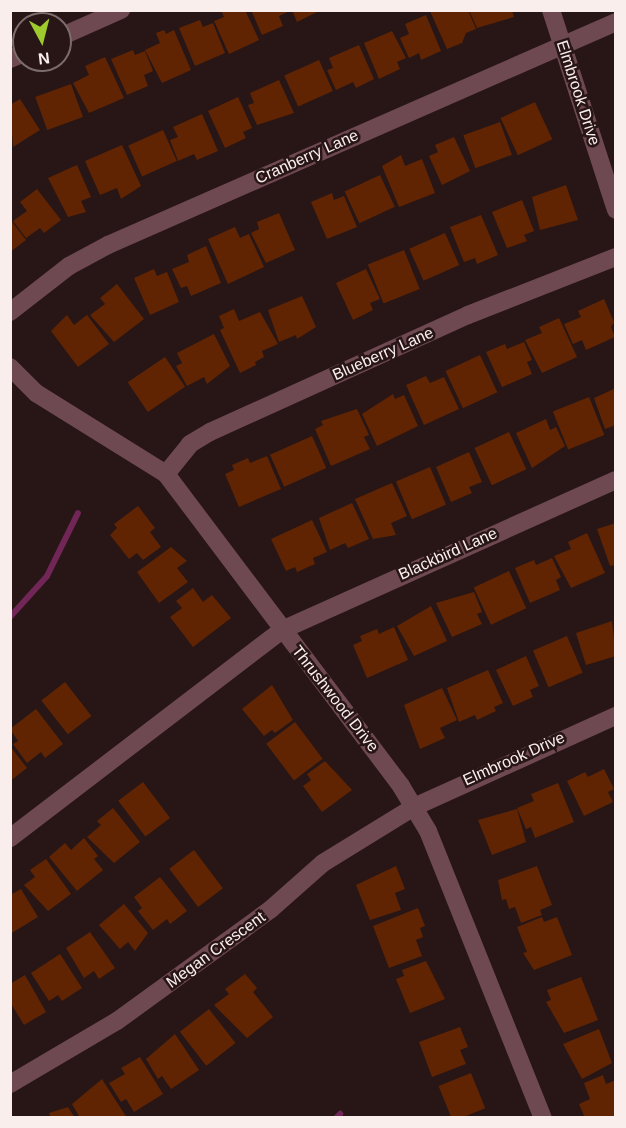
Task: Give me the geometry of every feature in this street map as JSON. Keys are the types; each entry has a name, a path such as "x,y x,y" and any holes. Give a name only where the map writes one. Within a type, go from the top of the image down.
{"street":[{"path":"72,32 121,10"},
{"name":"Elmbrook Drive","path":"551,10 615,210"},
{"name":"Cranberry Lane","path":"10,312 69,266 108,245 615,22"},
{"name":"Blueberry Lane","path":"166,474 189,444 210,432 468,315 615,257"},
{"name":"Thrushwood Drive","path":"10,368 36,393 166,474 414,807 428,831 543,1118"},
{"name":"Blackbird Lane","path":"282,630 615,480"},
{"path":"10,838 282,630"},
{"name":"Elmbrook Drive","path":"414,807 615,716"},
{"name":"Megan Crescent","path":"10,1084 117,1021 271,909 323,863 414,807"}],"building":[{"path":"221,10 245,10 259,40 229,54 214,21 224,17"},
{"path":"251,10 292,10 279,16 283,26 262,35"},
{"path":"292,10 321,10 297,22"},
{"path":"468,10 476,29 466,33 462,43 447,49 430,11"},
{"path":"469,10 512,10 514,17 477,28"},
{"path":"426,15 441,51 421,60 419,53 409,58 400,38 409,34 405,24"},
{"path":"200,20 203,27 213,23 225,53 195,66 179,28"},
{"path":"164,30 166,34 174,30 191,70 162,83 145,50 160,43 156,33"},
{"path":"392,31 406,58 397,62 400,69 379,79 364,43"},
{"path":"359,45 374,79 356,88 353,82 336,90 327,70 333,68 329,58"},
{"path":"133,50 135,55 145,51 153,71 144,75 148,86 127,95 111,59"},
{"path":"105,57 124,98 89,113 73,83 89,75 85,66"},
{"path":"319,60 333,91 298,107 284,75"},
{"path":"279,80 294,113 257,125 248,105 254,103 250,93"},
{"path":"71,84 83,117 47,130 35,97"},
{"path":"238,97 252,128 243,132 246,138 225,148 208,111"},
{"path":"20,99 40,130 13,147 10,105"},
{"path":"535,102 552,139 518,155 501,118"},
{"path":"202,114 218,151 197,160 194,154 178,161 170,140 178,137 173,127"},
{"path":"500,122 512,155 475,168 463,135"},
{"path":"163,130 177,161 142,177 128,145"},
{"path":"454,137 470,171 442,185 429,156 438,152 435,145"},
{"path":"122,145 141,186 121,199 117,188 100,195 85,161"},
{"path":"401,155 405,166 422,159 435,193 399,207 382,166"},
{"path":"77,165 91,197 81,201 86,212 68,217 48,178"},
{"path":"380,175 395,207 359,223 345,191"},
{"path":"566,185 578,220 540,230 532,197"},
{"path":"37,189 61,220 44,233 40,228 26,238 13,221 27,211 20,202"},
{"path":"332,193 334,200 344,196 357,227 327,239 311,202"},
{"path":"522,200 534,231 524,235 527,241 507,248 492,212"},
{"path":"279,213 295,250 266,263 251,233 259,229 257,222"},
{"path":"481,215 498,255 477,264 475,258 464,262 450,227"},
{"path":"10,219 26,240 10,252"},
{"path":"235,227 240,238 249,234 264,267 228,284 208,239"},
{"path":"445,233 459,265 424,281 409,249"},
{"path":"206,246 221,283 191,296 187,286 181,288 172,269 189,262 187,255"},
{"path":"404,250 420,289 384,304 368,265"},
{"path":"154,269 157,276 167,272 179,302 150,315 134,278"},
{"path":"366,269 380,299 370,303 373,310 353,320 336,283"},
{"path":"117,284 144,319 114,342 90,315 105,304 100,298"},
{"path":"302,296 316,327 297,339 296,335 279,342 268,310"},
{"path":"604,299 614,322 611,327 615,337 586,350 582,340 573,344 564,324 581,317 578,311"},
{"path":"234,309 239,321 260,312 278,344 262,351 264,357 255,362 256,365 240,373 220,330 224,328 219,316"},
{"path":"67,315 74,325 87,315 109,344 78,367 51,331"},
{"path":"559,318 577,357 542,373 525,340 542,333 539,327"},
{"path":"214,334 230,366 207,384 204,377 187,386 176,366 182,363 177,353"},
{"path":"524,342 532,360 527,362 532,374 502,387 486,352 505,344 507,349"},
{"path":"480,355 497,392 463,408 446,371"},
{"path":"165,357 185,387 148,412 128,382"},
{"path":"426,376 430,383 444,377 459,409 424,425 406,385"},
{"path":"616,388 616,425 605,429 594,398"},
{"path":"393,394 395,399 404,395 418,426 377,446 362,414"},
{"path":"589,397 604,435 568,450 553,412"},
{"path":"357,409 369,435 364,437 370,449 331,466 315,429 323,425 321,421"},
{"path":"546,419 550,430 556,427 565,446 532,468 516,433"},
{"path":"509,432 526,469 492,485 475,448"},
{"path":"312,436 326,468 284,487 270,455"},
{"path":"469,452 482,482 469,487 472,493 451,502 436,467"},
{"path":"267,456 281,489 239,507 225,474 234,470 232,465 248,458 250,463"},
{"path":"430,467 446,505 412,519 396,481"},
{"path":"392,483 407,516 391,523 396,535 373,539 355,499"},
{"path":"352,503 369,539 348,548 345,543 330,550 319,518"},
{"path":"138,506 155,528 150,532 161,547 143,560 137,553 129,559 110,535 117,528 114,524"},
{"path":"312,520 327,552 313,558 315,564 297,572 295,567 286,571 271,539"},
{"path":"616,523 616,565 610,566 597,529"},
{"path":"587,533 605,573 571,588 554,556 571,549 568,542"},
{"path":"171,547 187,561 177,568 188,582 159,603 137,572"},
{"path":"552,558 561,577 556,580 560,590 530,603 515,568 534,560 536,565"},
{"path":"509,571 526,608 491,625 474,587"},
{"path":"193,588 203,602 212,595 231,618 193,647 170,617 182,608 176,601"},
{"path":"474,592 482,612 477,614 482,624 452,637 436,603"},
{"path":"431,606 447,641 414,656 397,626"},
{"path":"612,621 616,656 586,665 576,633"},
{"path":"394,627 408,660 367,678 353,645 362,641 360,636 377,629 379,634"},
{"path":"567,636 583,673 549,687 533,650"},
{"path":"526,656 539,686 530,690 533,697 513,706 496,670"},
{"path":"488,670 503,703 494,707 496,711 477,720 475,715 459,722 447,688"},
{"path":"65,682 91,716 68,734 41,700"},
{"path":"272,685 293,720 275,733 272,730 264,736 242,709"},
{"path":"442,688 457,720 440,728 445,738 420,749 404,705"},
{"path":"36,709 63,744 45,758 41,752 27,763 13,744 18,741 10,729"},
{"path":"295,722 323,759 294,780 266,744"},
{"path":"10,746 27,768 10,781"},
{"path":"325,761 352,790 322,812 303,786 311,780 307,774"},
{"path":"604,769 614,789 608,792 613,802 584,816 567,781 585,772 588,777"},
{"path":"143,782 170,818 145,837 118,801"},
{"path":"558,783 574,822 535,838 531,827 526,829 517,808 534,801 531,794"},
{"path":"113,808 140,842 114,863 87,837 101,825 97,821"},
{"path":"517,809 526,842 492,855 478,820"},
{"path":"84,838 98,856 94,859 103,870 77,891 49,857 65,843 71,850"},
{"path":"194,850 223,888 198,907 169,869"},
{"path":"46,859 71,894 48,911 24,885 35,877 30,870"},
{"path":"396,866 405,889 395,893 401,910 370,920 356,885"},
{"path":"537,866 552,905 540,910 542,915 521,923 515,907 509,909 506,899 502,900 498,880"},
{"path":"160,877 187,911 170,924 167,919 153,930 138,911 142,908 134,897"},
{"path":"21,889 38,917 10,934 10,892 12,894"},
{"path":"124,904 148,933 135,951 128,942 120,949 99,925"},
{"path":"418,908 425,926 420,928 423,937 416,940 422,956 389,968 373,926"},
{"path":"542,917 544,922 557,917 572,955 534,970 523,953 527,952 517,927"},
{"path":"90,932 115,968 99,979 94,971 84,978 66,948"},
{"path":"60,954 82,988 62,1001 58,995 49,1001 31,973"},
{"path":"426,961 445,999 410,1013 396,979 404,976 402,970"},
{"path":"245,974 257,988 253,992 273,1017 247,1038 214,1005 229,994 225,989"},
{"path":"25,975 46,1012 24,1025 10,1002 10,984"},
{"path":"581,977 598,1020 564,1033 546,1002 551,1000 547,990"},
{"path":"209,1009 235,1043 206,1066 180,1032"},
{"path":"460,1027 468,1047 460,1050 466,1064 432,1077 419,1042"},
{"path":"599,1029 612,1063 582,1079 563,1044"},
{"path":"175,1034 199,1070 171,1089 162,1076 158,1079 146,1059"},
{"path":"140,1057 163,1094 134,1112 126,1099 121,1102 109,1083 125,1074 121,1068"},
{"path":"471,1073 485,1108 461,1118 451,1118 439,1086"},
{"path":"603,1075 606,1084 616,1080 616,1118 585,1118 579,1104 590,1099 584,1083"},
{"path":"102,1079 127,1118 80,1118 72,1104"},
{"path":"68,1107 75,1118 51,1118 49,1113"}],"waterway":[{"path":"10,617 47,576 78,513"},
{"path":"336,1118 340,1114"}]}
